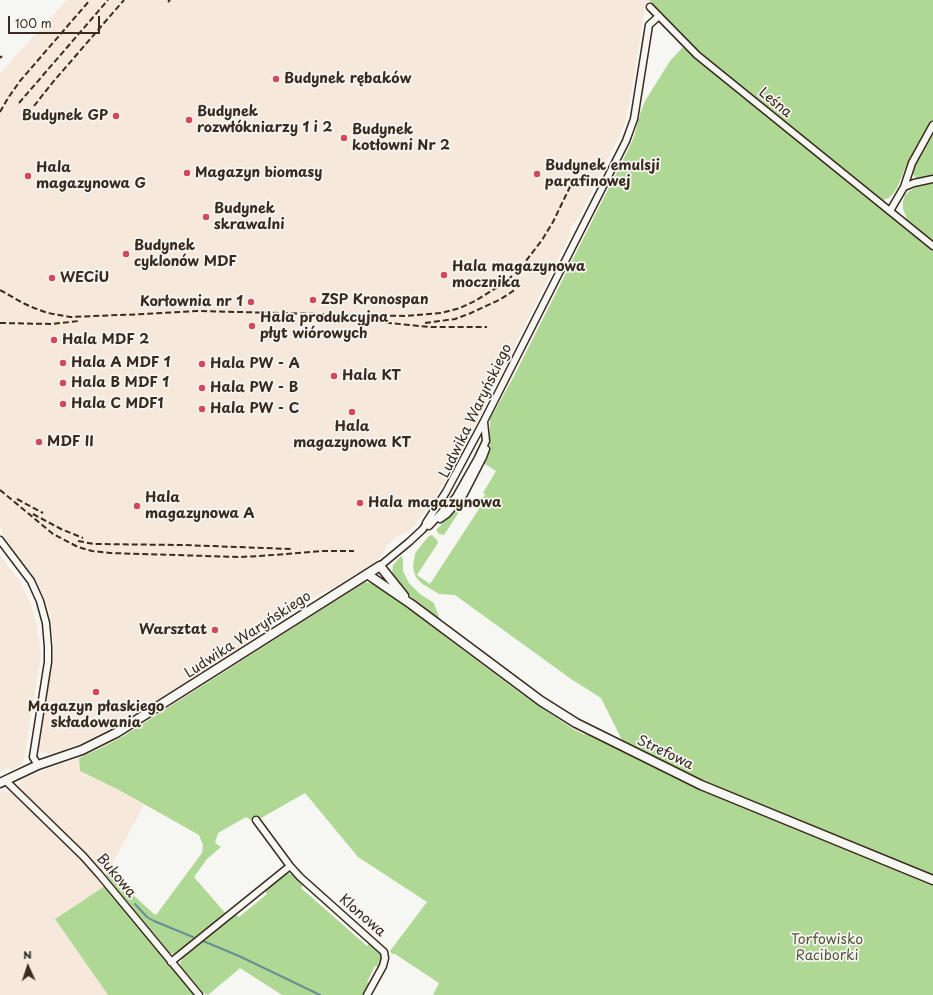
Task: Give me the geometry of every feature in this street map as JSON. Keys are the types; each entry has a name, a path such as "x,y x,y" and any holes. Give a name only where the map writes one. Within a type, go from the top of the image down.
{"street":[{"name":"Leśna","path":"650,7 697,55 933,246"},
{"name":"Ludwika Waryńskiego","path":"3,782 38,765 82,750 116,733 380,566 426,526 447,498 458,480 473,448 474,440 626,141 635,112 649,25 659,16"},
{"path":"890,211 904,187 912,163 933,125"},
{"path":"904,187 933,179"},
{"path":"426,526 460,492 486,442 484,421"},
{"path":"0,540 31,581 40,601 46,623 48,662 33,757 38,765"},
{"name":"Strefowa","path":"380,566 393,584 411,604"},
{"name":"Strefowa","path":"367,574 411,604 541,701 576,724 701,785 933,880"},
{"name":"Bukowa","path":"3,782 95,870 199,995"},
{"name":"Klonowa","path":"256,820 290,866 307,884 384,952 385,961 368,995"},
{"path":"171,962 290,866"}],"shaded area":[{"path":"67,0 649,0 645,6 630,101 624,126 581,214 571,228 569,237 451,473 438,492 436,498 415,525 408,532 400,535 387,545 384,553 377,560 338,585 261,628 260,633 257,636 119,724 82,743 50,754 40,752 38,746 49,671 54,658 50,614 35,578 1,532 3,531 0,527 0,73"},
{"path":"0,555 19,580 31,605 37,625 41,655 24,760 21,765 11,770 7,768 0,772"},
{"path":"79,758 80,772 119,790 144,805 106,875 86,853 17,786 23,779"},
{"path":"0,791 11,792 68,845 105,886 55,919 108,995 0,995"}],"green space":[{"path":"649,0 933,0 933,121 906,166 893,194 889,198 880,200 699,52"},
{"path":"683,47 933,251 933,876 703,782 624,744 601,698 571,679 455,595 439,594 421,583 414,572 413,566 415,554 429,536 432,535 438,543 417,575 430,584 479,509 475,506 476,503 484,497 485,494 483,493 496,471 483,463 490,447 490,419 513,378 628,150 634,137 645,101 670,61"},
{"path":"933,130 933,176 916,178 912,173 913,168"},
{"path":"933,182 933,242 908,222 903,209 903,201 905,195 911,190 923,184"},
{"path":"468,498 473,501 471,503 466,501 444,535 439,534 436,530"},
{"path":"401,556 403,559 403,571 409,583 420,594 434,603 439,617 438,619 412,598 393,576 393,565"},
{"name":"Torfowisko Raciborki","path":"365,582 373,584 421,615 447,638 523,695 575,730 583,734 590,735 700,789 933,884 933,995 433,995 439,983 395,954 392,954 390,951 427,902 358,857 305,793 254,822 246,817 218,833 215,843 221,847 207,859 194,877 226,914 178,953 169,953 106,875 108,872 156,915 202,853 203,845 199,835 119,790 80,771 79,758 122,737"},
{"path":"287,873 293,875 304,884 301,888 367,946 370,943 381,953 381,965 379,967 375,966 367,982 370,984 364,995 282,995 240,968 208,995 203,993 181,967 180,963 183,958 182,957 235,914 239,917 267,894 264,890"},
{"path":"105,886 195,995 108,995 55,919"}],"waterway":[{"path":"135,904 147,917 154,921 193,937"},
{"path":"203,941 239,956 320,995"}],"railway":[{"path":"0,112 20,81 90,0"},
{"path":"19,103 108,0"},
{"path":"34,106 124,0"},
{"path":"0,290 34,308 48,313 70,317 197,311 405,316 441,313 460,308 475,301 504,283 519,270 542,240 553,222 580,166"},
{"path":"425,323 455,319 501,299 516,289"},
{"path":"359,320 430,327 487,327"},
{"path":"0,323 52,324 79,321"},
{"path":"0,490 53,534 78,547 92,551 110,553 239,557 323,551 354,551"},
{"path":"17,499 43,513"},
{"path":"33,514 61,529 83,538"},
{"path":"78,541 94,544 183,545 291,549"}],"place":[{"name":"Budynek rębaków","path":"276,79"},
{"name":"Budynek GP","path":"116,116"},
{"name":"Budynek rozwłókniarzy 1 i 2","path":"189,120"},
{"name":"Budynek kotłowni Nr 2","path":"344,138"},
{"name":"Magazyn biomasy","path":"187,173"},
{"name":"Budynek emulsji parafinowej","path":"537,174"},
{"name":"Hala magazynowa G","path":"28,176"},
{"name":"Budynek skrawalni","path":"206,217"},
{"name":"Budynek cyklonów MDF","path":"126,254"},
{"name":"Hala magazynowa mocznika","path":"444,275"},
{"name":"WECiU","path":"52,278"},
{"name":"ZSP Kronospan","path":"313,300"},
{"name":"Korłownia nr 1","path":"251,302"},
{"name":"Hala produkcyjna płyt wiórowych","path":"252,326"},
{"name":"Hala MDF 2","path":"54,340"},
{"name":"Hala A MDF 1","path":"63,363"},
{"name":"Hala PW - A","path":"202,364"},
{"name":"Hala KT","path":"334,376"},
{"name":"Hala B MDF 1","path":"63,383"},
{"name":"Hala PW - B","path":"202,388"},
{"name":"Hala C MDF1","path":"63,404"},
{"name":"Hala PW - C","path":"202,409"},
{"name":"Hala magazynowa KT","path":"352,412"},
{"name":"MDF II","path":"39,442"},
{"name":"Hala magazynowa","path":"360,503"},
{"name":"Hala magazynowa A","path":"137,506"},
{"name":"Warsztat","path":"215,630"},
{"name":"Magazyn płaskiego składowania","path":"96,692"}]}
